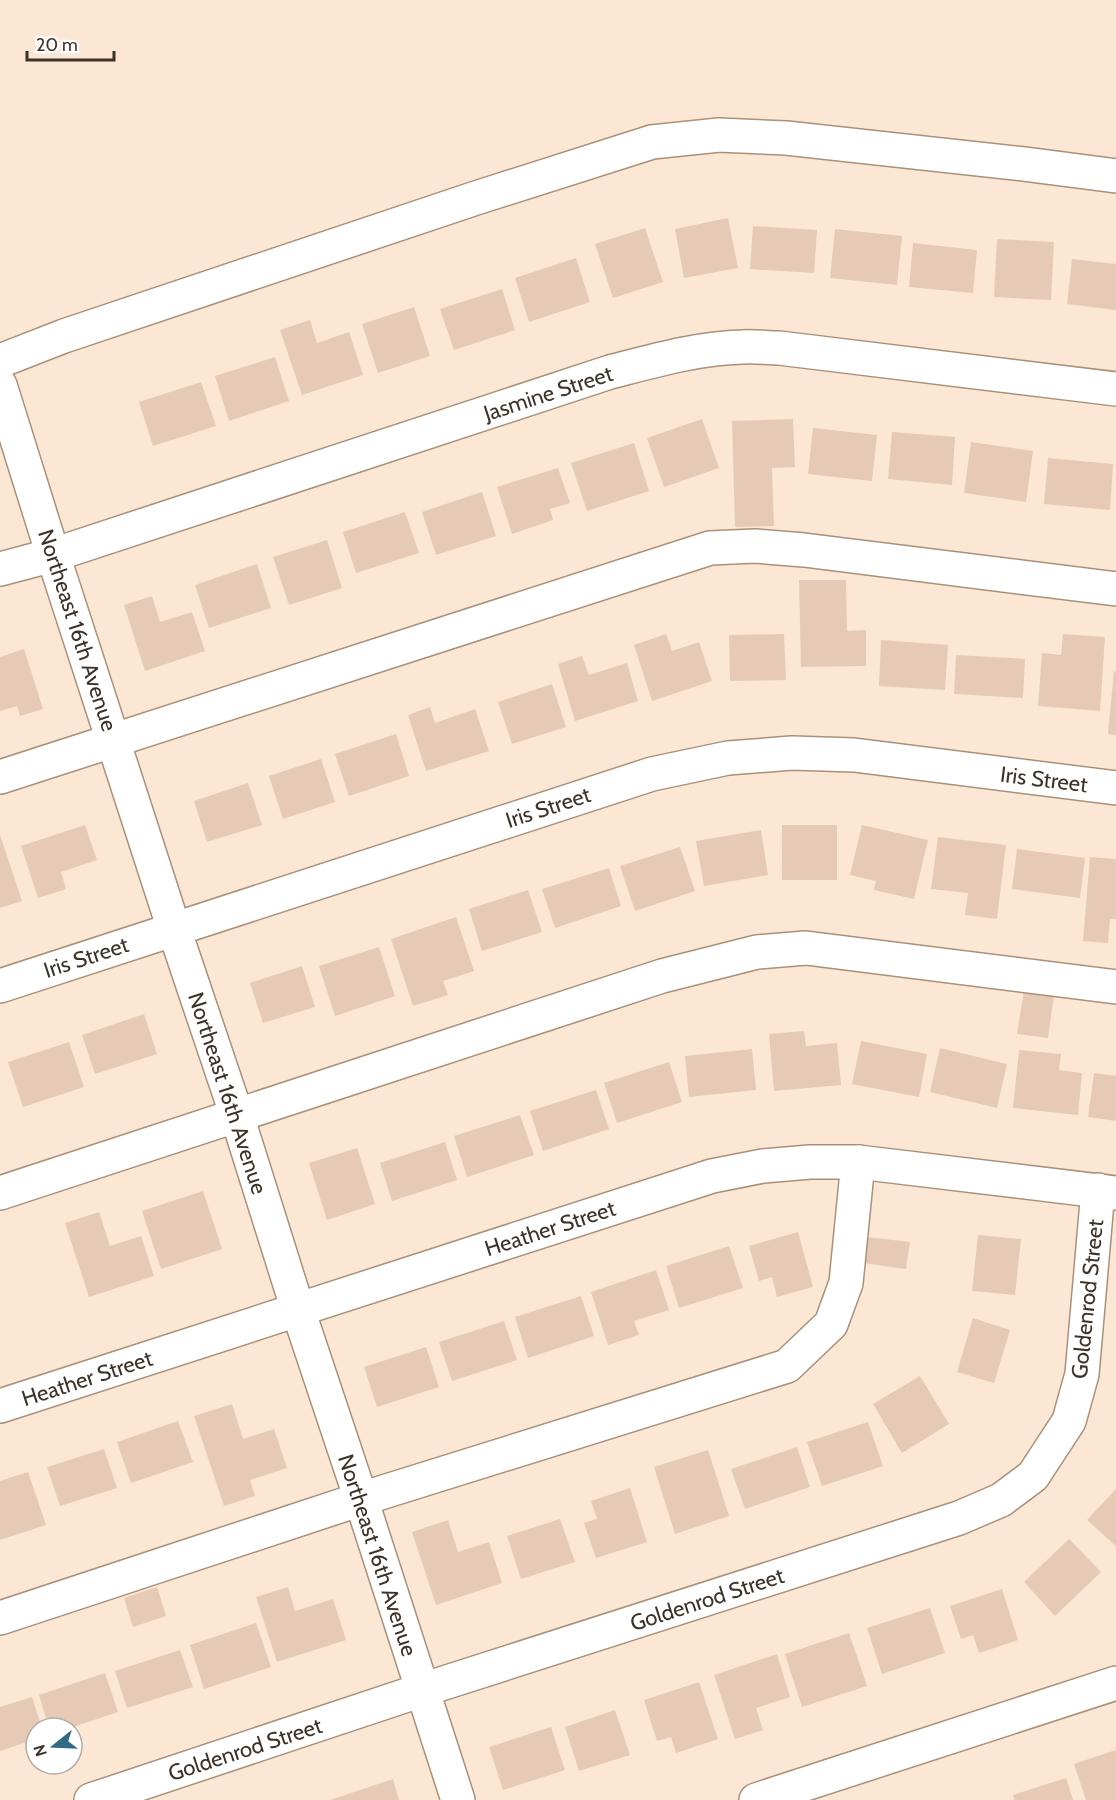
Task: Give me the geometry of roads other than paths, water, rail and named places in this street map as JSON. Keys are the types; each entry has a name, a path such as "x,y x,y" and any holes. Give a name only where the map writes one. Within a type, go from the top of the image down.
{"street":[{"path":"0,361 64,336 442,209 652,142 719,135 786,138 1116,176"},
{"name":"Jasmine Street","path":"0,569 53,555 610,372 699,352 742,346 780,348 1116,389"},
{"name":"Northeast 16th Avenue","path":"0,385 113,741 458,1800"},
{"path":"0,777 710,548 754,546 804,550 1116,589"},
{"name":"Iris Street","path":"0,986 652,774 728,758 792,753 854,755 1116,788"},
{"path":"0,1193 662,976 757,952 806,948 1116,987"},
{"name":"Heather Street","path":"0,1406 712,1176 763,1166 810,1162 858,1162 1107,1192"},
{"path":"0,1618 361,1499 787,1366 831,1324 846,1283 858,1162"},
{"name":"Goldenrod Street","path":"91,1800 422,1690 959,1518 1001,1500 1033,1476 1069,1421 1082,1374 1107,1192"},
{"path":"756,1800 1116,1683"}]}
